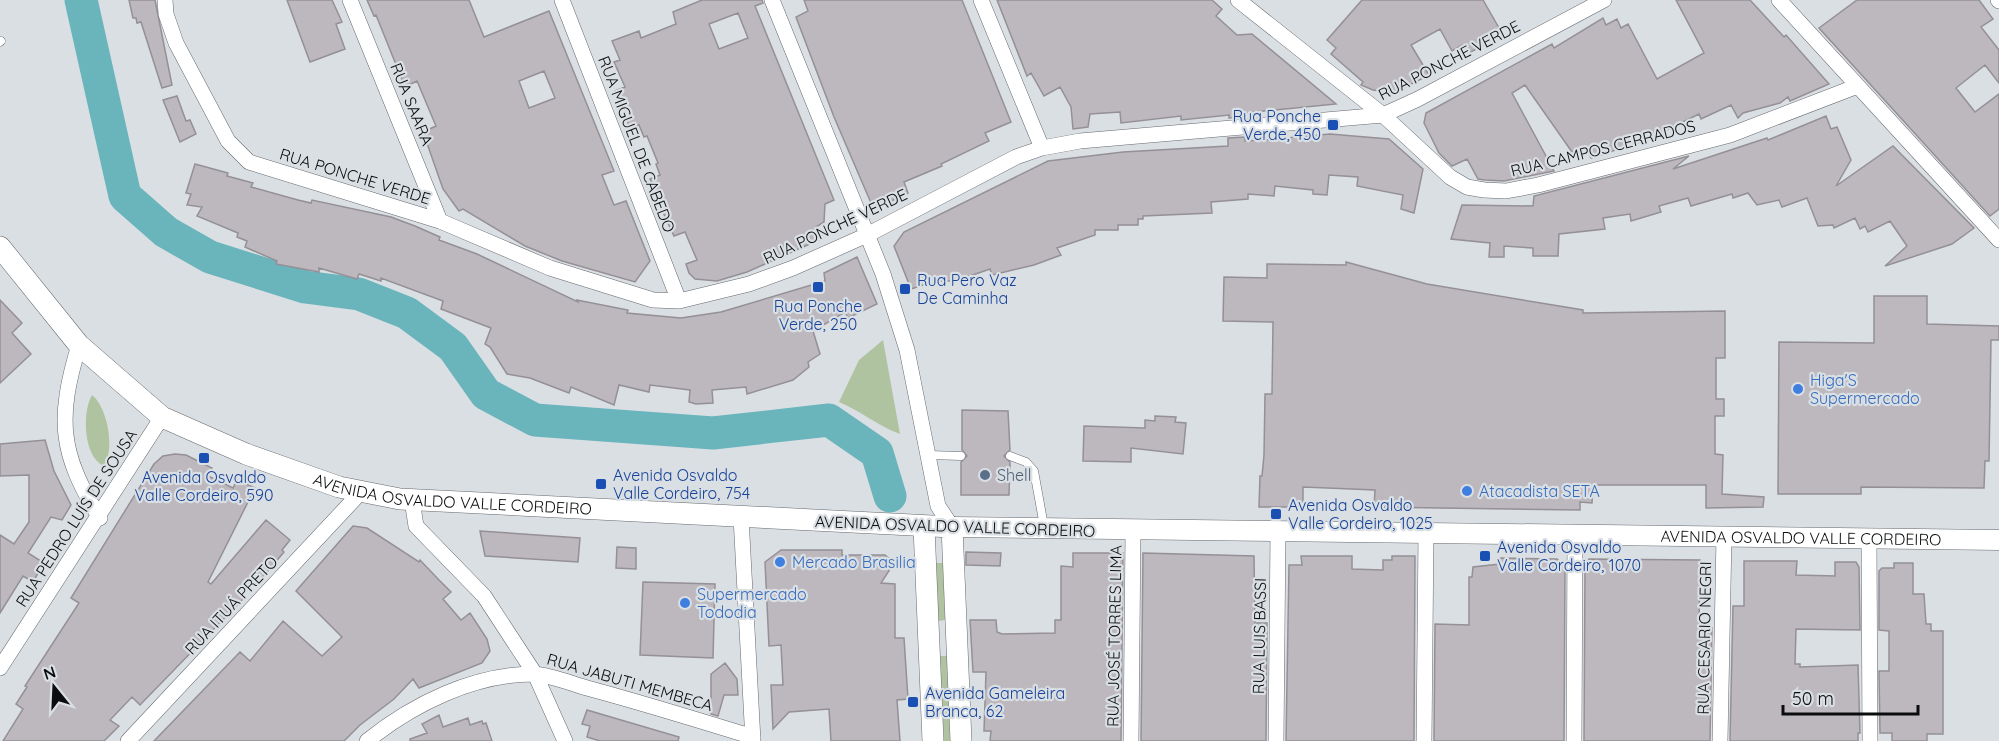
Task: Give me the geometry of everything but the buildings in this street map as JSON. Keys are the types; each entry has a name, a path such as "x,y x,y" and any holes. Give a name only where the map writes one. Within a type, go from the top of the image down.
{"main road":[{"name":"AVENIDA OSVALDO VALLE CORDEIRO","path":"0,247 79,345 162,417 246,454 360,492 386,498 412,500 952,527"},
{"path":"924,527 933,741"},
{"path":"952,527 961,741"},
{"path":"928,632 956,633"}],"street":[{"name":"RUA PONCHE VERDE","path":"165,0 166,14 176,43 228,141 249,162 440,221 550,268 653,300 679,301 749,284 793,268 867,235 996,166 1042,148 1080,141 1383,115 1604,0"},
{"name":"RUA SAARA","path":"350,0 440,221"},
{"name":"RUA MIGUEL DE CABEDO","path":"562,0 679,301"},
{"path":"772,0 883,274 907,350 938,506 952,527"},
{"path":"981,0 1042,148"},
{"name":"RUA CAMPOS CERRADOS","path":"1238,0 1383,115 1450,177 1467,187 1506,191 1538,185 1730,135 1855,87"},
{"path":"1572,18 1576,0"},
{"path":"1779,0 1855,87 1999,240"},
{"path":"79,345 64,401 66,441 80,487 99,518"},
{"name":"RUA PEDRO LUÍS DE SOUSA","path":"0,668 99,518 162,417"},
{"name":"RUA ITUÁ PRETO","path":"128,741 360,492"},
{"path":"412,500 416,526 484,596 535,674 565,741"},
{"path":"924,527 938,506"},
{"path":"741,517 753,739"},
{"name":"AVENIDA OSVALDO VALLE CORDEIRO","path":"952,527 1999,540"},
{"name":"RUA JOSÉ TORRES LIMA","path":"1131,741 1133,531"},
{"name":"RUA LUIS BASSI","path":"1276,741 1278,532"},
{"path":"1424,741 1426,533"},
{"path":"1574,741 1575,535"},
{"name":"RUA CESARIO NEGRI","path":"1720,741 1724,536"},
{"path":"1869,538 1870,741"},
{"name":"RUA JABUTI MEMBECA","path":"367,741 413,708 444,695 490,679 535,674 645,703 753,739"}],"lane":[{"path":"929,455 961,456"},
{"path":"1010,456 1026,462 1034,471 1045,529"}],"green space":[{"path":"883,340 900,434 839,402 859,360"},
{"path":"92,395 102,409 108,429 109,450 104,466 92,454 86,434 87,412"},
{"path":"936,563 943,563 945,620 938,621"},
{"path":"940,656 947,656 950,741 944,741"}],"waterway":[{"path":"81,0 125,196 166,232 210,257 305,287 359,294 407,313 453,347 486,394 535,420 713,433 829,420 877,453 890,496"}],"place":[{"name":"Rua Ponche Verde, 450","path":"1333,125"},
{"name":"Rua Ponche Verde, 250","path":"818,287"},
{"name":"Rua Pero Vaz De Caminha","path":"905,289"},
{"name":"Higa'S Supermercado","path":"1798,389"},
{"name":"Avenida Osvaldo Valle Cordeiro, 590","path":"204,458"},
{"name":"Shell","path":"985,475"},
{"name":"Avenida Osvaldo Valle Cordeiro, 754","path":"601,484"},
{"name":"Atacadista SETA","path":"1467,491"},
{"name":"Avenida Osvaldo Valle Cordeiro, 1025","path":"1276,514"},
{"name":"Avenida Osvaldo Valle Cordeiro, 1070","path":"1485,556"},
{"name":"Mercado Brasilia","path":"780,562"},
{"name":"Supermercado Tododia","path":"685,603"},
{"name":"Avenida Gameleira Branca, 62","path":"913,702"}]}
